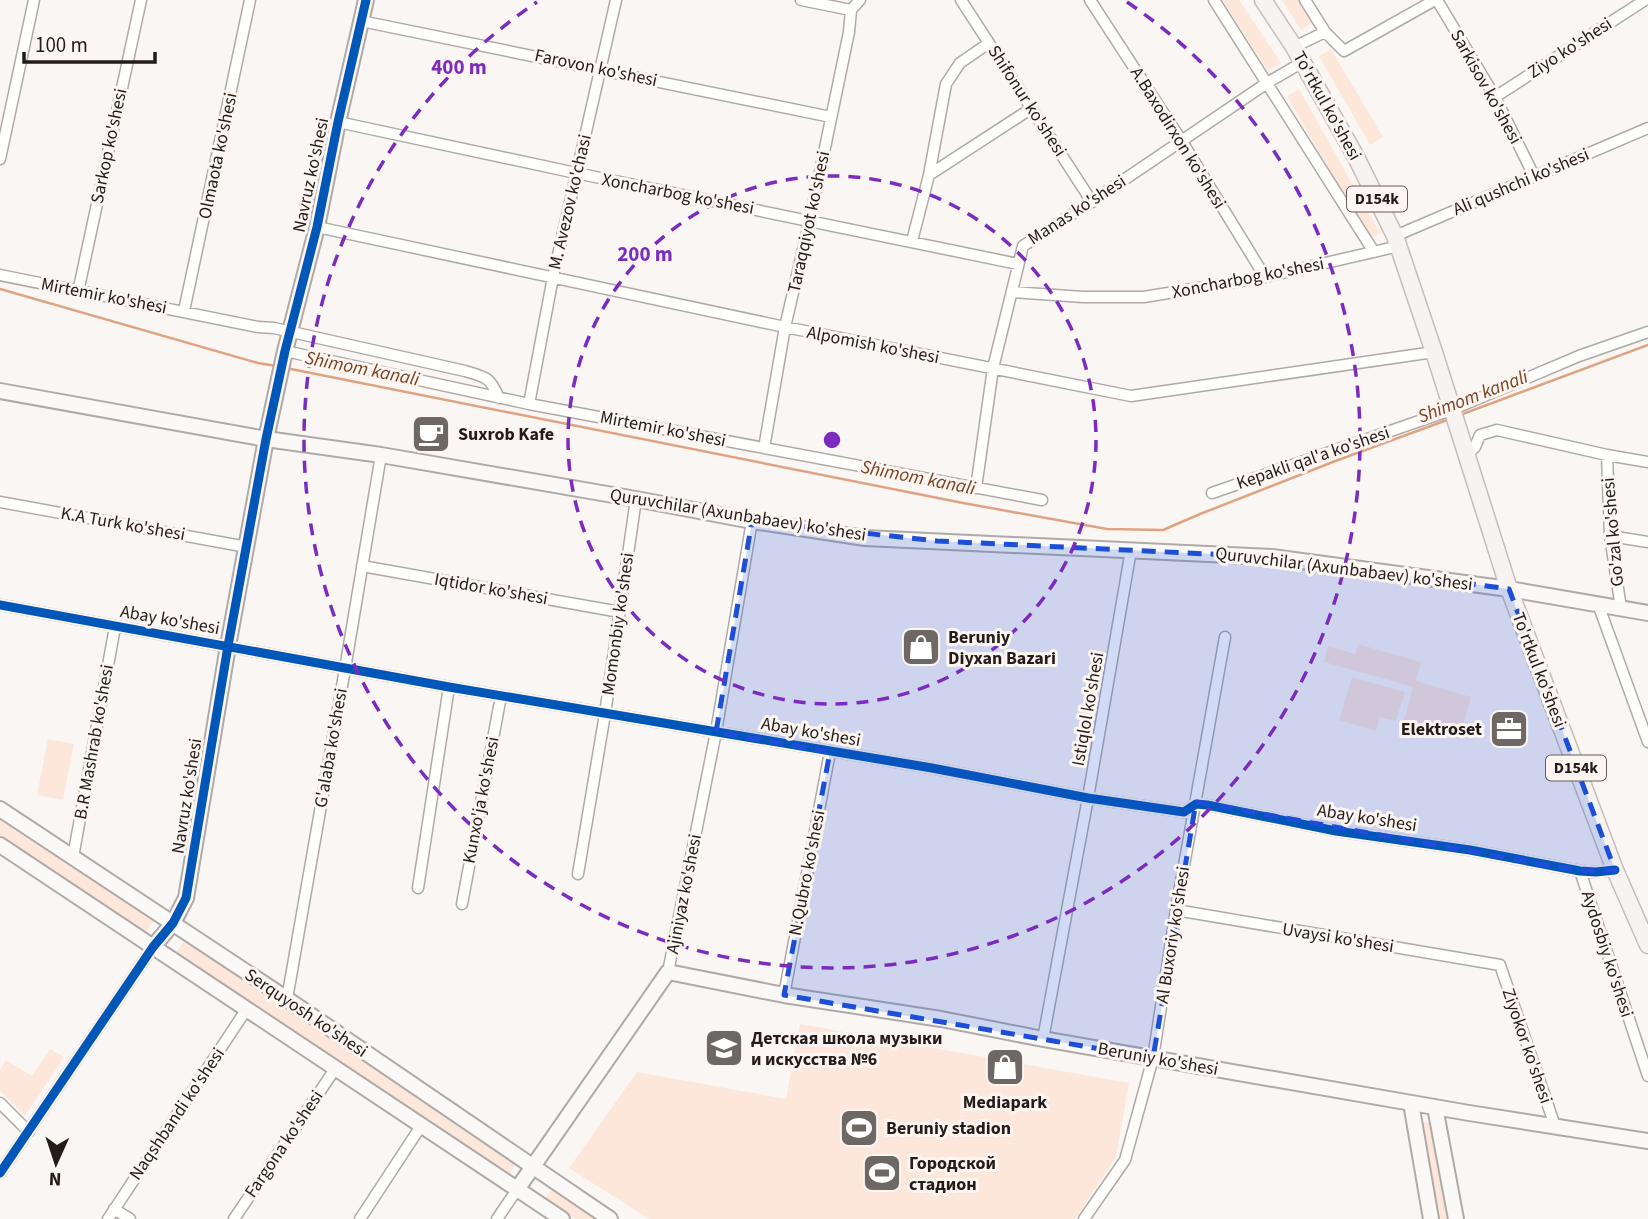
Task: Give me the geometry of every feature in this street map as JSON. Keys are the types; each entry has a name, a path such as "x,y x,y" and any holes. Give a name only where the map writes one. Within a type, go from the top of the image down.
{"main road":[{"name":"To'rtkul ko'shesi","path":"1264,0 1303,62 1356,157 1397,241 1509,589 1615,870 1647,940"}],"street":[{"path":"0,159 34,0"},
{"name":"Sarkop ko'shesi","path":"78,292 141,0"},
{"name":"Olmaota ko'shesi","path":"184,311 250,0"},
{"name":"Navruz ko'shesi","path":"0,1173 153,947 173,923 186,898 266,439 284,354 317,227 366,0"},
{"name":"M. Avezov ko'chasi","path":"529,404 553,277 616,0"},
{"path":"801,0 850,10 860,0"},
{"name":"Shifonur ko'shesi","path":"961,0 1092,202"},
{"name":"A.Baxodirxon ko'shesi","path":"1090,0 1181,140 1265,277"},
{"path":"1214,0 1374,252"},
{"path":"1306,0 1325,32 1344,51 1436,0"},
{"name":"Sarkisov ko'shesi","path":"1436,0 1495,97 1534,176"},
{"name":"Ziyo ko'shesi","path":"1495,97 1645,0"},
{"name":"Taraqqiyot ko'shesi","path":"764,448 785,327 849,32 850,10"},
{"name":"Farovon ko'shesi","path":"361,21 831,117"},
{"path":"1294,47 1325,32"},
{"path":"912,241 929,174 946,84 960,63 989,43"},
{"name":"Manas ko'shesi","path":"976,488 993,368 1023,246 1267,83 1303,62"},
{"path":"929,174 1032,108"},
{"name":"Xoncharbog ko'shesi","path":"338,122 1018,264"},
{"name":"Ali qushchi ko'shesi","path":"1397,241 1534,176 1648,128"},
{"name":"Alpomish ko'shesi","path":"317,227 785,327 1131,396 1434,352"},
{"name":"Xoncharbog ko'shesi","path":"1012,292 1093,298 1144,297 1265,277 1374,252 1397,241"},
{"name":"Mirtemir ko'shesi","path":"0,275 274,328 485,377 492,382 499,398"},
{"name":"Kepakli qal'a ko'shesi","path":"1212,493 1453,418 1579,356 1648,332"},
{"name":"Mirtemir ko'shesi","path":"284,354 529,404 1042,500"},
{"name":"Quruvchilar (Axunbabaev) ko'shesi","path":"0,391 266,439 381,455 752,521 865,537 1272,557 1509,589 1648,612"},
{"path":"1466,456 1475,447 1480,435 1497,430 1648,462"},
{"name":"G'alaba ko'shesi","path":"287,999 381,455"},
{"name":"Go'zal ko'shesi","path":"1607,455 1610,536 1621,608"},
{"name":"Momonbiy ko'shesi","path":"578,874 605,714 636,499"},
{"name":"K.A Turk ko'shesi","path":"0,502 247,547"},
{"name":"Ajiniyaz ko'shesi","path":"498,1219 668,972 716,732 752,521"},
{"path":"1610,536 1648,542"},
{"name":"Istiqlol ko'shesi","path":"1043,1039 1131,550"},
{"name":"Iqtidor ko'shesi","path":"362,566 620,612"},
{"name":"Go'zal ko'shesi","path":"1598,604 1648,742"},
{"name":"Abay ko'shesi","path":"0,605 449,687 932,768 1088,798 1184,812 1196,804 1207,805 1336,831 1470,850 1580,871 1615,870"},
{"name":"B.R Mashrab ko'shesi","path":"73,857 115,627"},
{"name":"Al Buxoriy ko'shesi","path":"1084,1219 1125,1160 1153,1058 1176,910 1225,637"},
{"path":"418,888 449,687"},
{"name":"Kunxo'ja ko'shesi","path":"462,904 500,696"},
{"name":"N.Qubro ko'shesi","path":"784,995 830,752"},
{"name":"Serquyosh ko'shesi","path":"0,809 287,999 610,1219"},
{"name":"Serquyosh ko'shesi","path":"0,845 562,1219"},
{"name":"Aydosbiy ko'shesi","path":"1580,871 1648,1076"},
{"name":"Uvaysi ko'shesi","path":"1176,910 1500,965"},
{"name":"Ziyokor ko'shesi","path":"1500,965 1555,1126"},
{"name":"Beruniy ko'shesi","path":"668,972 784,995 942,1019 1411,1103 1648,1141"},
{"name":"Naqshbandi ko'shesi","path":"108,1219 246,1010"},
{"name":"Fargona ko'shesi","path":"234,1219 335,1069"},
{"path":"0,1103 29,1132"},
{"path":"1411,1103 1431,1219"},
{"path":"1435,1107 1456,1219"},
{"path":"360,1219 421,1126"},
{"path":"114,1209 130,1219"}],"highlighted area":[{"path":"752,521 937,541 1272,557 1509,589 1615,870 1580,871 1196,802 1153,1058 784,995 830,752 716,732"}],"shaded area":[{"path":"1222,0 1239,0 1281,63 1268,71"},
{"path":"1282,0 1299,0 1313,22 1301,30"},
{"path":"1331,49 1383,137 1370,145 1319,56"},
{"path":"1299,89 1380,233 1369,239 1287,96"},
{"path":"1358,644 1421,662 1416,681 1471,697 1459,739 1403,724 1413,687 1324,662 1328,646 1355,654"},
{"path":"1352,677 1405,692 1396,721 1380,717 1376,731 1339,720"},
{"path":"48,739 74,744 63,800 37,795"},
{"path":"0,818 154,920 146,932 0,835"},
{"path":"185,940 515,1165 508,1175 176,952"},
{"name":"Beruniy stadion","path":"800,1024 1129,1083 1116,1157 1075,1219 649,1219 569,1168 637,1072 786,1099"},
{"path":"50,1049 64,1057 25,1116 0,1091 0,1070 6,1060 32,1076"},
{"path":"1420,1122 1433,1123 1449,1219 1437,1219"},
{"path":"551,1189 597,1219 575,1219 545,1199"}],"waterway":[{"name":"Shimom kanali","path":"0,289 276,366"},
{"name":"Shimom kanali","path":"1460,415 1648,345"},
{"name":"Shimom kanali","path":"286,368 963,503 1107,529 1163,530 1447,420"}],"cycle path":[{"path":"0,1173 153,947 173,923 186,898 266,439 285,351 317,227 366,0"},
{"path":"0,605 449,687 932,768 1088,798 1184,812 1196,804 1207,805 1336,831 1470,850 1580,871 1615,870"}],"place":[{"name":"Suxrob Kafe","path":"431,434"},
{"name":"Beruniy Diyxan Bazari","path":"921,647"},
{"name":"Elektroset","path":"1509,729"},
{"name":"Детская школа музыки и искусства №6","path":"724,1048"},
{"name":"Mediapark","path":"1005,1067"},
{"name":"Beruniy stadion","path":"859,1128"},
{"name":"Городской стадион","path":"882,1173"}]}
